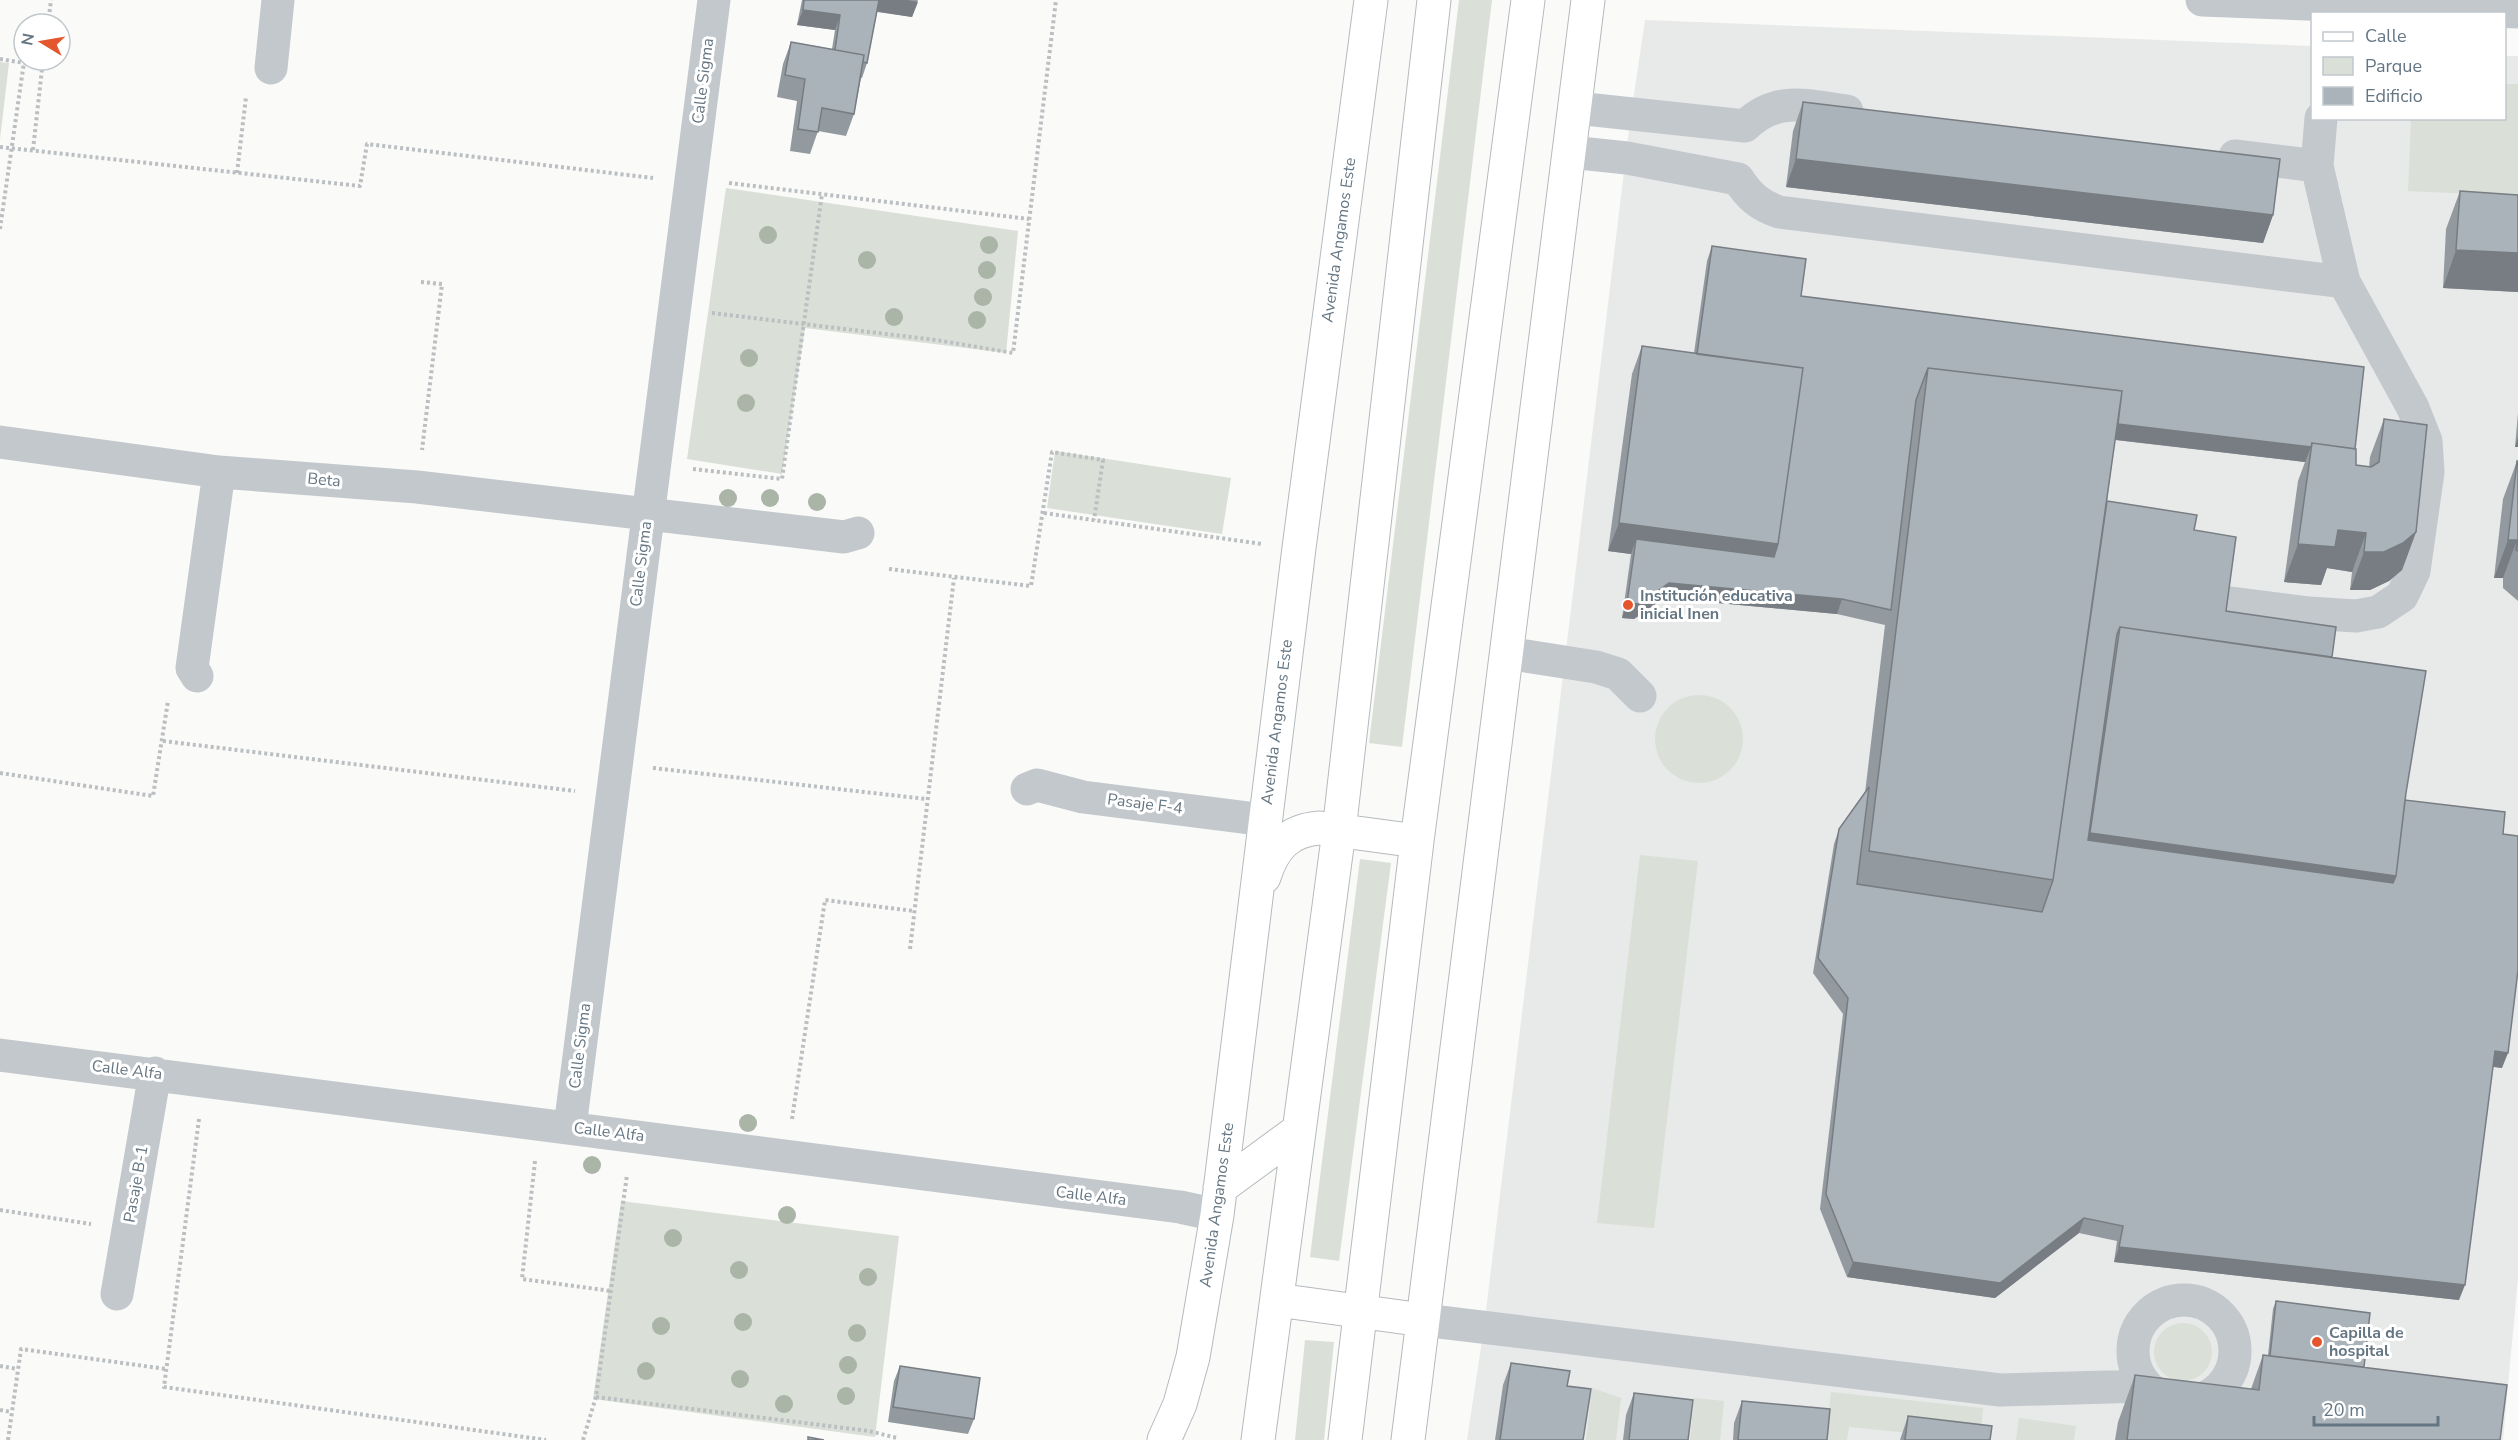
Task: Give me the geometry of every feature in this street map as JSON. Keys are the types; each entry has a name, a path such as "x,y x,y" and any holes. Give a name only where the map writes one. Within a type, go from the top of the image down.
{"main road":[{"name":"Avenida Angamos Este","path":"1164,1440 1180,1404 1193,1357 1218,1202 1299,548 1371,0"},
{"path":"1258,1440 1339,831 1434,0"},
{"path":"1345,1440 1358,1311 1417,841 1528,0"},
{"path":"1408,1440 1588,0"},
{"path":"1256,905 1271,857 1285,840 1304,830 1339,831 1417,841"},
{"path":"1218,1202 1299,1130"},
{"path":"1277,1300 1423,1320"}],"street":[{"path":"271,68 278,0"},
{"name":"Calle Sigma","path":"570,1127 714,0"},
{"path":"2202,0 2518,12"},
{"path":"1874,114 1792,104 1775,106 1758,113 1745,126 1736,142 1734,161 1738,178 1748,194 1762,206 1779,212 2344,282"},
{"path":"1576,108 1745,126"},
{"path":"2231,603 2308,613 2367,614 2378,612 2402,596 2414,571 2428,472 2426,441 2414,408 2344,282 2317,166 2321,120"},
{"path":"1570,152 1627,158 1738,178"},
{"path":"2200,152 2317,166"},
{"name":"Beta","path":"0,442 219,472 417,487 648,512 844,537 858,532"},
{"path":"196,676 192,668 219,472"},
{"path":"1507,652 1596,666 1618,674 1640,696"},
{"name":"Pasaje F-4","path":"1027,789 1037,785 1083,797 1265,820"},
{"name":"Calle Alfa","path":"0,1055 1180,1207 1218,1202"},
{"name":"Pasaje B-1","path":"117,1294 155,1074"},
{"path":"1423,1320 2000,1390 2146,1386"}],"path":[{"path":"702,311 936,340 1013,352 1056,0"},
{"path":"0,229 23,72"},
{"path":"33,150 42,72"},
{"path":"0,147 360,186 367,144"},
{"path":"691,469 782,479 806,324 822,194"},
{"path":"417,487 442,284 422,282"},
{"path":"889,569 1031,586 1052,452 1103,460 1094,520"},
{"path":"1043,513 1299,548"},
{"path":"910,949 954,578"},
{"path":"163,741 614,780 926,799"},
{"path":"0,773 153,796"},
{"path":"792,1121 825,900 914,911"},
{"path":"199,1118 164,1388 546,1440"},
{"path":"583,1440 596,1397 634,1136"},
{"path":"535,1158 522,1279 611,1291"},
{"path":"0,1210 103,1225"},
{"path":"8,1440 21,1349 166,1369"},
{"path":"0,1366 17,1369"},
{"path":"596,1397 869,1431 897,1438 897,1440"},
{"path":"0,1410 11,1412"}],"shaded area":[{"path":"1645,20 2311,46 2311,120 2506,120 2506,56 2518,56 2518,1278 2503,1440 1467,1440 1484,1327 1631,114"}],"green space":[{"path":"1459,0 1492,0 1402,747 1369,743"},
{"path":"0,62 9,63 0,139"},
{"path":"2506,84 2518,84 2518,196 2408,191 2411,120 2506,120"},
{"path":"726,188 1018,231 1006,353 805,328 782,474 687,459"},
{"path":"1055,451 1231,478 1222,534 1047,508"},
{"path":"1699,695 1716,698 1730,708 1740,722 1743,739 1740,756 1730,770 1716,780 1699,783 1682,780 1668,770 1658,756 1655,739 1658,722 1668,708 1682,698"},
{"path":"1640,855 1698,861 1654,1228 1597,1223"},
{"path":"1360,859 1391,863 1339,1261 1310,1257"},
{"path":"621,1201 899,1236 875,1437 593,1399"},
{"path":"2183,1323 2194,1325 2207,1336 2212,1352 2210,1363 2199,1376 2183,1381 2172,1379 2159,1368 2154,1352 2156,1341 2167,1328"},
{"path":"1305,1340 1334,1342 1324,1440 1295,1440"},
{"path":"1592,1388 1621,1398 1616,1440 1586,1440"},
{"path":"1831,1392 1983,1408 1980,1440 1849,1427 1847,1440 1826,1440"},
{"path":"1694,1398 1724,1401 1720,1440 1690,1440"},
{"path":"2019,1418 2076,1426 2074,1440 2016,1440"}],"building":[{"path":"804,0 879,0 867,63 863,62 864,55 835,50 840,15 803,10"},
{"path":"791,42 864,55 854,114 822,108 818,132 798,129 805,79 785,75"},
{"path":"1803,102 2280,159 2273,215 1796,159"},
{"path":"2460,191 2518,195 2518,253 2456,250"},
{"path":"1712,246 1806,259 1801,296 2364,367 2355,449 2312,443 2311,447 2118,424 2122,391 1928,368 1916,400 1891,610 1842,599 1669,583 1639,604 1627,603 1636,539 1774,557 1778,544 1803,368 1697,354"},
{"path":"1642,346 1803,368 1778,544 1619,523"},
{"path":"1928,368 2122,391 2053,880 1869,851"},
{"path":"2384,419 2427,425 2416,532 2403,543 2384,552 2364,552 2366,533 2338,530 2335,547 2298,544 2312,443 2356,449 2356,465 2371,467 2379,462"},
{"path":"2517,461 2518,551 2516,550 2517,540 2508,540"},
{"path":"2107,501 2197,515 2194,530 2236,537 2226,611 2336,627 2332,657 2120,627 2117,634 2088,840 2393,883 2396,876 2405,800 2505,812 2503,834 2518,836 2518,970 2508,1053 2495,1051 2465,1285 2119,1247 2123,1226 2084,1218 2000,1283 1853,1262 1826,1194 1848,998 1818,958 1839,829 1869,787 1857,884 2042,912 2053,880"},
{"path":"2120,627 2426,671 2406,793 2396,876 2090,833"},
{"name":"Capilla de hospital","path":"2276,1301 2370,1313 2364,1367 2270,1356"},
{"path":"2263,1355 2507,1385 2500,1440 2127,1440 2135,1375 2259,1390"},
{"path":"1511,1363 1570,1371 1567,1386 1591,1389 1583,1440 1500,1440"},
{"path":"900,1366 980,1378 974,1419 893,1407"},
{"path":"1634,1393 1693,1400 1688,1440 1629,1440"},
{"path":"1742,1401 1830,1409 1827,1440 1738,1440"},
{"path":"1908,1416 1992,1426 1990,1440 1905,1440"},
{"path":"808,1437 824,1440 808,1440"}],"place":[{"name":"Institución educativa inicial Inen","path":"1628,605"},
{"name":"Capilla de hospital","path":"2317,1342"}]}
